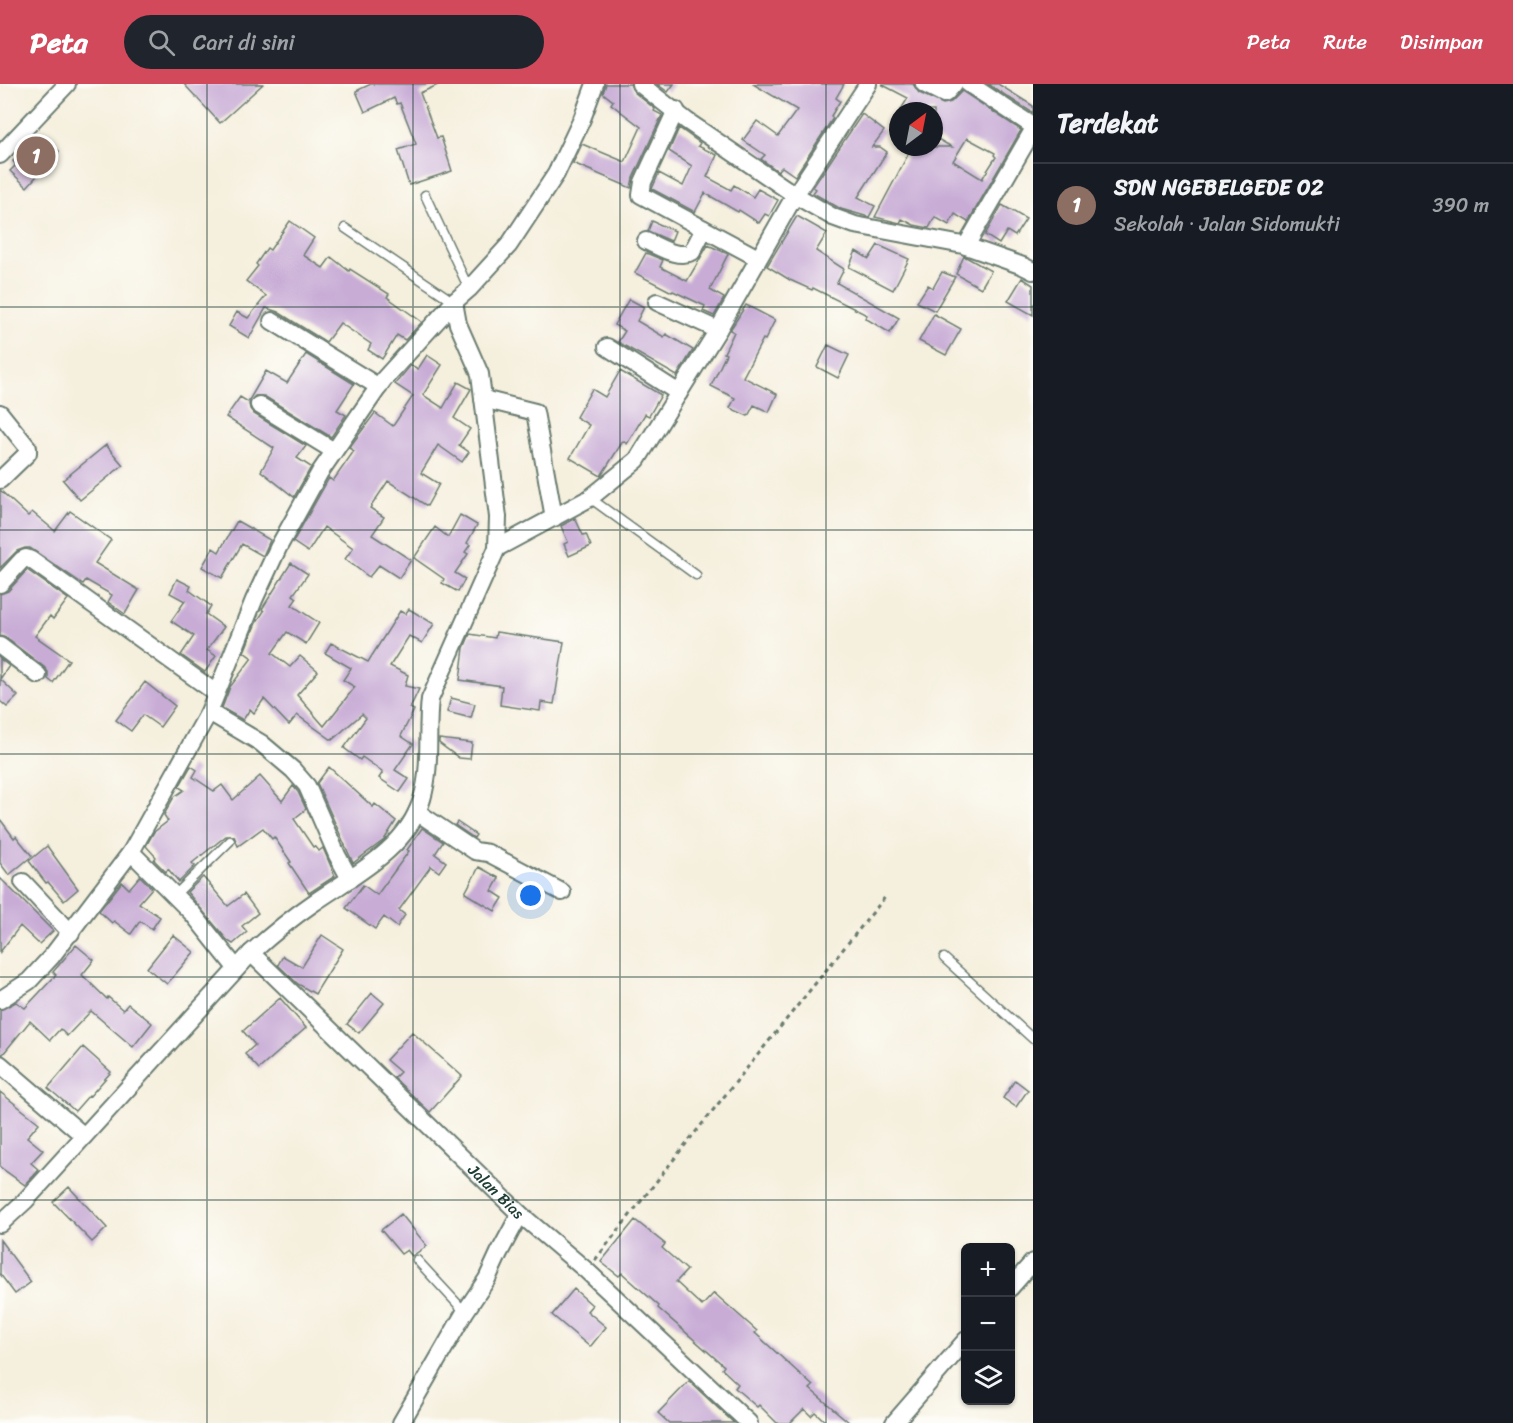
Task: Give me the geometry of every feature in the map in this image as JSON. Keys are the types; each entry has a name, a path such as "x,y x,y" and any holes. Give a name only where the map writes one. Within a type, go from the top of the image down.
{"street":[{"path":"0,154 67,84"},
{"path":"0,1000 29,981 70,933 131,852 209,712 254,600 278,548 320,472 379,387 454,302 509,245 556,174 582,120 594,84"},
{"path":"640,84 676,110 687,121 795,195 832,217 855,225 966,246 1033,271"},
{"path":"496,548 590,498 637,460 717,330 795,195 868,84"},
{"path":"924,84 944,94 954,84"},
{"path":"966,246 1033,128 969,84"},
{"path":"676,110 643,182 641,195 758,258"},
{"path":"646,242 678,255 688,254 692,252 704,229"},
{"path":"0,1224 25,1201 251,953 282,925 386,854 402,836 417,812 423,796 429,746 427,719 430,699 496,548 498,517 480,374 458,324 454,302"},
{"path":"657,302 717,330"},
{"path":"272,321 379,387"},
{"path":"607,347 679,393"},
{"path":"483,399 535,412 554,518"},
{"path":"259,405 334,451"},
{"path":"0,413 28,448 28,453 0,480"},
{"path":"0,584 22,560 29,559 216,693"},
{"path":"0,646 38,675"},
{"path":"209,712 261,743 293,770 307,786 350,879"},
{"path":"417,812 476,851 488,853 562,892"},
{"path":"131,852 175,895 236,968"},
{"path":"23,882 70,933"},
{"name":"Jalan Bias","path":"251,953 520,1214 587,1271 749,1423"},
{"path":"0,1064 84,1136"},
{"path":"401,1423 465,1312 487,1279 520,1214"},
{"path":"1015,1283 1033,1262"},
{"path":"894,1423 961,1346"}],"lane":[{"path":"425,195 469,289"},
{"path":"345,228 454,302"},
{"path":"590,498 696,575"},
{"path":"175,895 230,841"},
{"path":"944,958 1033,1039"},
{"path":"417,1260 465,1312"}],"path":[{"path":"587,1271 685,1145 886,896"}],"building":[{"path":"184,84 263,84 220,123"},
{"path":"371,84 440,84 420,93 437,138 441,137 452,171 409,185 398,150 416,144 400,103 397,104 394,98 365,112 356,91"},
{"path":"606,84 630,84 634,92 655,109 654,111 662,115 633,178 631,188 573,163 582,144 625,162 641,127 611,104 613,101 603,93"},
{"path":"657,84 674,84 668,92"},
{"path":"753,84 844,84 836,98 840,101 831,116 833,118 795,176 782,167 778,171 761,159 765,155 743,140 757,121 778,136 797,110"},
{"path":"881,84 913,84 919,93 939,102 906,102 908,98"},
{"path":"988,84 998,84 1033,106 1033,113"},
{"path":"962,91 1021,130 968,222 955,214 949,225 935,217 929,228 914,225 902,219 900,223 875,217 907,156 943,156 943,147 952,147 943,142 943,104 951,102","holes":["967,138 995,153 996,157 982,179 953,161"]},
{"path":"862,114 884,131 872,147 880,147 887,152 858,197 875,206 869,217 841,209 813,193 816,189 813,187"},
{"path":"679,128 700,143 698,146 717,155 707,177 731,190 734,185 753,197 758,189 778,200 769,216 765,214 759,223 705,193 695,212 652,189 659,173 683,186 692,166 669,151"},
{"path":"42,136 59,151 27,187 10,171 16,165 13,161 33,140 36,143"},
{"path":"1002,205 1026,219 1015,236 1007,231 999,244 985,235"},
{"path":"797,216 827,233 816,251 844,269 837,283 899,318 890,333 865,318 867,315 813,288 812,290 790,280 767,266"},
{"path":"290,221 314,238 303,255 323,268 331,257 349,271 350,269 389,294 387,297 422,322 405,340 397,335 382,359 368,350 371,344 340,323 326,342 278,312 266,308 249,338 229,326 237,312 248,318 266,296 246,281 258,266 256,264 267,248 270,250"},
{"path":"652,221 675,231 671,241 648,231"},
{"path":"708,245 728,254 710,290 724,298 714,316 703,311 705,306 635,273 646,253 663,260 660,267 687,281"},
{"path":"878,245 909,259 893,290 849,267 856,251 869,259"},
{"path":"964,256 991,271 981,288 956,274"},
{"path":"942,272 955,277 935,311 917,302 928,285 933,288"},
{"path":"1022,278 1033,285 1033,315 1008,301"},
{"path":"629,299 644,307 637,321 693,350 677,376 618,342 625,331 614,325"},
{"path":"746,305 775,320 743,377 777,394 769,412 754,405 748,416 730,408 735,398 711,386 734,332 730,330"},
{"path":"934,314 961,329 946,355 919,341"},
{"path":"828,345 849,355 838,378 817,367"},
{"path":"306,354 354,384 337,410 346,415 331,437 264,396 255,396 249,404 254,414 306,446 297,458 311,467 294,497 261,471 274,448 226,417 240,397 248,402 266,371 287,383"},
{"path":"427,355 442,365 423,395 443,408 458,382 471,389 454,418 470,429 459,445 469,452 462,462 438,445 421,473 439,484 427,506 388,481 370,508 384,517 372,535 411,560 399,578 379,565 369,577 345,559 353,548 324,527 308,552 293,542 329,478 333,481 354,451 349,448 375,413 393,426 413,396 395,384 411,365 418,369"},
{"path":"620,371 661,395 649,416 645,414 627,444 623,441 601,476 570,458 589,425 576,417 592,389 605,397"},
{"path":"106,445 123,465 80,500 63,480"},
{"path":"0,490 28,516 32,512 55,531 70,511 111,540 95,563 139,590 125,614 108,602 112,595 86,580 83,584 30,548 17,551 0,568"},
{"path":"460,515 477,525 467,543 470,545 465,552 468,554 455,573 465,579 458,592 442,583 444,579 414,558 435,527 448,537"},
{"path":"575,518 591,546 569,556 564,544 568,542 561,526"},
{"path":"237,521 270,540 263,556 242,544 222,578 202,567 213,548 219,552"},
{"path":"291,563 308,574 293,595 297,598 292,605 319,623 306,644 287,632 272,653 290,667 300,656 318,671 297,695 324,726 355,687 343,680 351,668 325,653 331,643 368,662 400,611 405,614 409,609 434,624 422,643 409,636 390,666 408,675 405,686 419,689 410,708 414,710 401,736 413,744 395,770 409,779 400,792 379,778 383,772 362,757 360,760 344,748 366,718 362,714 332,740 297,715 289,725 264,699 254,713 250,709 243,720 222,708 230,687 252,658 244,652 256,623 264,611 262,609"},
{"path":"27,570 68,599 53,619 50,616 35,636 69,660 53,683 48,679 48,672 44,667 6,638 0,636 0,594 8,591"},
{"path":"177,579 191,586 189,590 211,606 206,614 224,627 207,650 216,656 205,672 181,655 194,636 171,621 185,601 170,593"},
{"path":"496,632 564,642 554,704 541,702 540,711 500,705 502,686 460,680 464,648 470,634 495,638"},
{"path":"0,659 9,666 0,679"},
{"path":"0,679 18,696 7,707 0,701"},
{"path":"145,682 175,706 160,727 143,715 131,731 116,720"},
{"path":"451,698 475,704 471,718 447,712"},
{"path":"439,739 472,743 470,759 459,758 439,743"},
{"path":"191,766 197,770 193,777 214,791 222,785 233,800 260,776 282,801 293,786 306,809 294,819 313,847 315,846 319,851 323,848 335,876 309,893 274,837 272,839 263,828 238,846 234,836 226,836 192,863 195,866 179,882 168,869 166,872 154,860 156,857 146,846 154,832 168,821 164,815 174,797 184,790 179,787"},
{"path":"329,767 373,807 375,804 396,821 384,840 353,863 317,783"},
{"path":"0,819 14,838 16,836 32,856 9,875 0,863"},
{"path":"457,822 476,835 474,838 455,825"},
{"path":"422,828 443,842 435,854 446,862 439,872 431,866 399,910 405,915 397,927 384,917 375,929 346,908 363,885 377,895 409,851 407,850"},
{"path":"47,846 78,889 64,901 29,861"},
{"path":"479,867 499,878 492,891 503,898 495,911 465,893"},
{"path":"140,876 152,888 139,903 160,917 152,929 140,921 131,934 114,921 112,923 99,911 122,882 129,889"},
{"path":"203,877 228,906 244,894 258,913 242,926 247,932 233,944 187,892"},
{"path":"0,878 53,931 39,944 20,926 0,952"},
{"path":"173,935 194,952 167,984 147,968"},
{"path":"322,935 343,949 315,994 298,984 278,965 283,956 302,967"},
{"path":"76,945 94,960 82,975 107,999 108,997 123,1010 128,1004 152,1023 133,1047 91,1011 67,1036 60,1029 50,1040 30,1021 3,1054 0,1054 0,1010 16,1002 25,1008 56,975 53,972"},
{"path":"372,993 384,1003 359,1033 347,1024"},
{"path":"280,998 306,1028 259,1069 245,1054 255,1045 243,1031"},
{"path":"412,1032 462,1076 430,1112 394,1078 400,1072 386,1060"},
{"path":"83,1047 111,1072 75,1111 48,1088"},
{"path":"1015,1080 1028,1090 1016,1107 1003,1098"},
{"path":"0,1092 39,1123 27,1137 43,1150 31,1163 39,1170 25,1185 0,1167"},
{"path":"69,1187 107,1228 92,1242 53,1202"},
{"path":"401,1214 427,1246 412,1256 407,1250 401,1254 381,1230"},
{"path":"635,1220 665,1244 662,1248 687,1270 676,1282 702,1306 714,1293 813,1386 810,1389 850,1423 827,1423 815,1412 811,1416 804,1409 790,1423 777,1423 759,1405 757,1407 735,1388 738,1384 722,1369 724,1366 658,1308 659,1306 622,1273 619,1276 601,1262"},
{"path":"0,1240 31,1282 15,1294 0,1274"},
{"path":"574,1289 592,1305 587,1311 606,1327 590,1347 552,1315"},
{"path":"689,1381 734,1423 669,1423 658,1413"}],"place":[{"name":"SDN NGEBELGEDE 02","path":"36,156"}]}
